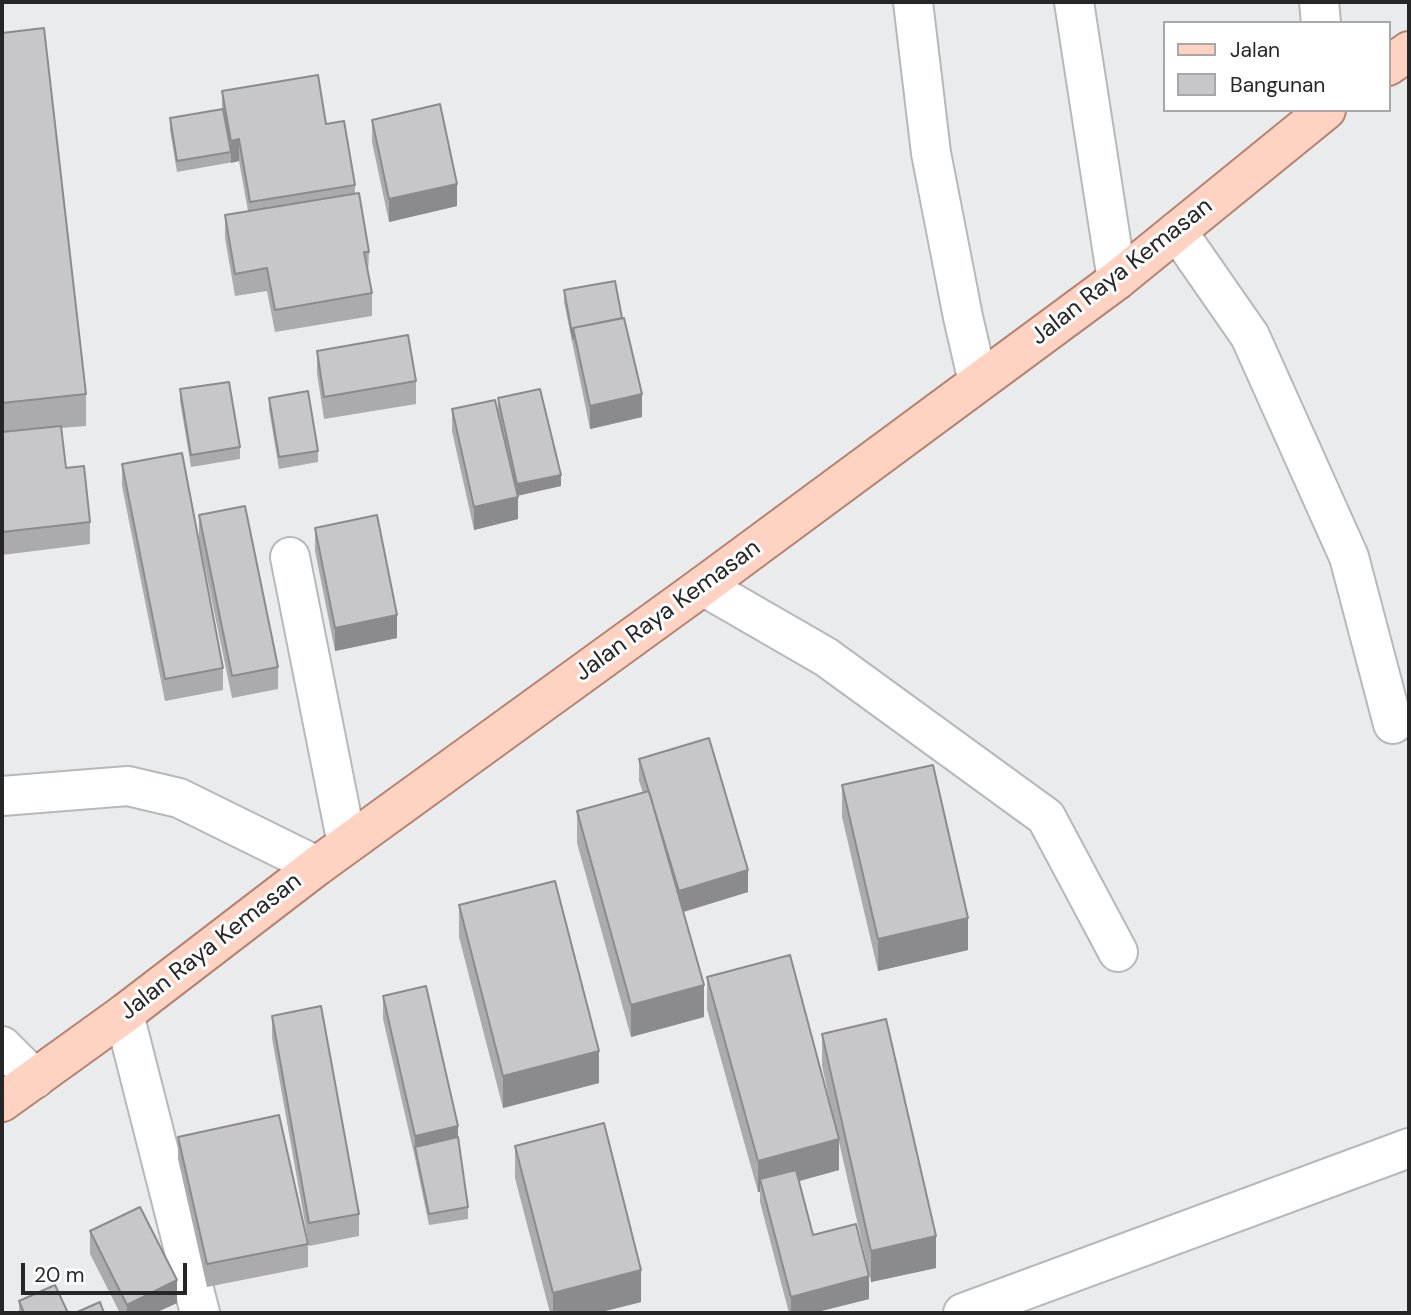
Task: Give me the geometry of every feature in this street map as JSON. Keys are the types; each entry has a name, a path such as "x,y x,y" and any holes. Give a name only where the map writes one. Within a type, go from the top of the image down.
{"main road":[{"path":"1390,65 1409,51"},
{"name":"Jalan Raya Kemasan","path":"2,1102 124,1014 332,855 703,586 1117,280 1324,112"}],"street":[{"path":"914,2 931,153 978,382"},
{"path":"1074,2 1117,280"},
{"path":"1319,2 1321,21"},
{"path":"1177,231 1250,336 1349,557 1393,724"},
{"path":"2,796 128,786 179,798 332,855 290,557"},
{"path":"703,586 826,657 1046,817 1118,952"},
{"path":"124,1014 200,1313"},
{"path":"2,1046 35,1079"},
{"path":"963,1313 1409,1148"}],"building":[{"path":"44,28 86,394 2,403 2,33"},
{"path":"318,75 326,124 344,121 355,185 250,202 239,139 231,141 222,91"},
{"path":"440,104 457,184 389,199 372,120"},
{"path":"223,109 231,152 177,161 170,118"},
{"path":"359,193 369,252 364,252 372,293 275,310 267,268 235,274 225,215"},
{"path":"615,281 622,318 573,328 573,339 564,290"},
{"path":"624,318 642,394 590,406 573,328"},
{"path":"408,335 416,381 324,397 317,351"},
{"path":"229,382 240,447 191,455 180,389"},
{"path":"540,389 561,475 517,484 498,398"},
{"path":"308,391 318,451 279,457 269,398"},
{"path":"495,400 518,497 474,507 452,409"},
{"path":"61,426 66,468 84,466 90,522 2,532 2,432"},
{"path":"182,453 223,668 165,679 122,464"},
{"path":"245,506 278,667 232,676 199,515"},
{"path":"377,515 397,615 335,628 315,528"},
{"path":"709,738 748,870 679,891 639,759"},
{"path":"933,765 968,918 878,939 842,785"},
{"path":"649,791 704,985 631,1005 577,811"},
{"path":"555,881 599,1051 503,1076 459,905"},
{"path":"790,955 839,1139 758,1161 707,977"},
{"path":"426,986 458,1126 415,1136 383,996"},
{"path":"321,1006 359,1214 309,1223 272,1016"},
{"path":"886,1019 936,1236 871,1251 822,1034"},
{"path":"279,1115 308,1244 207,1264 178,1137"},
{"path":"604,1123 641,1270 553,1293 515,1146"},
{"path":"458,1137 468,1207 429,1214 415,1147"},
{"path":"796,1170 813,1235 856,1224 869,1276 791,1297 760,1179"},
{"path":"140,1207 177,1280 127,1305 90,1231"},
{"path":"55,1285 68,1313 24,1313 19,1301"},
{"path":"100,1302 104,1313 75,1313"}]}
